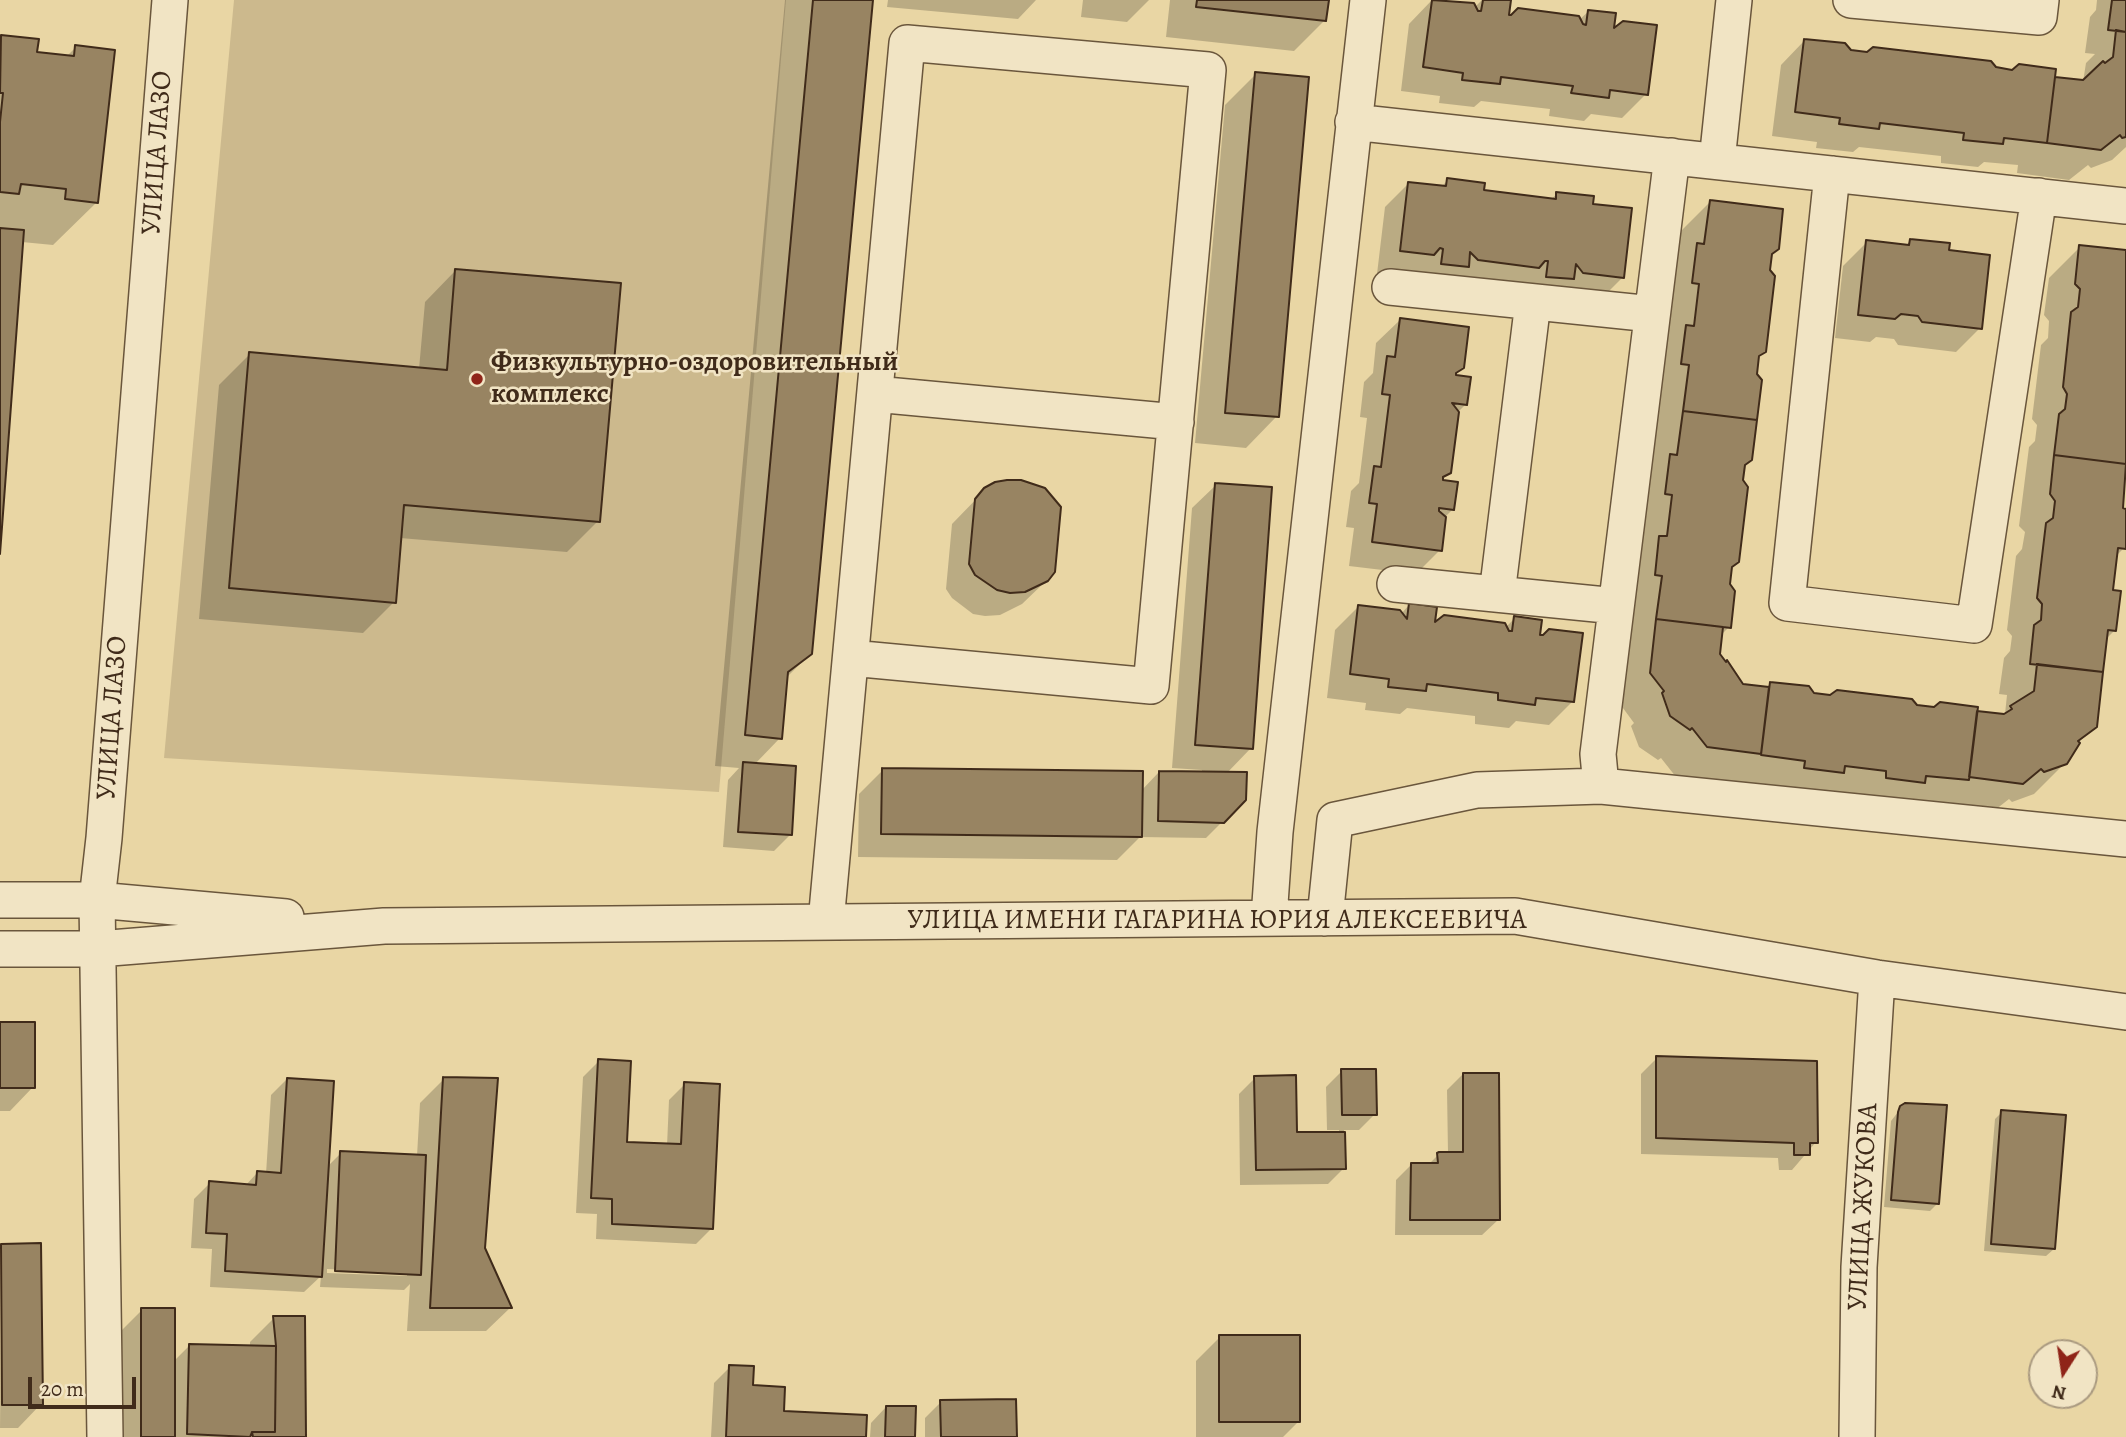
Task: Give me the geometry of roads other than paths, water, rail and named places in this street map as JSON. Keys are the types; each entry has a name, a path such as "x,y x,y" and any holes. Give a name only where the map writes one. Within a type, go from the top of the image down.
{"street":[{"name":"УЛИЦА ЛАЗО","path":"105,1437 97,900 170,0"},
{"path":"1269,918 1275,832 1368,0"},
{"path":"1717,161 1734,0"},
{"path":"1852,0 2039,17 2041,0"},
{"path":"826,922 907,43 1208,70 1151,686 851,658"},
{"path":"1353,122 2126,206"},
{"path":"1601,786 1598,754 1672,156"},
{"path":"1832,174 1787,603 1974,625 2039,196"},
{"path":"1390,287 1652,314"},
{"path":"1497,594 1533,302"},
{"path":"875,394 1176,422"},
{"path":"1395,584 1616,606"},
{"path":"1325,918 1335,820 1477,790 1601,786 2126,839"},
{"name":"УЛИЦА ИМЕНИ ГАГАРИНА ЮРИЯ АЛЕКСЕЕВИЧА","path":"0,900 97,900 384,926"},
{"name":"УЛИЦА ИМЕНИ ГАГАРИНА ЮРИЯ АЛЕКСЕЕВИЧА","path":"0,949 98,949 384,926 1515,916 1877,978 2126,1012"},
{"name":"УЛИЦА ЖУКОВА","path":"1857,1437 1858,1267 1877,978"}],"place":[{"name":"Физкультурно-оздоровительный комплекс","path":"477,379"}]}
